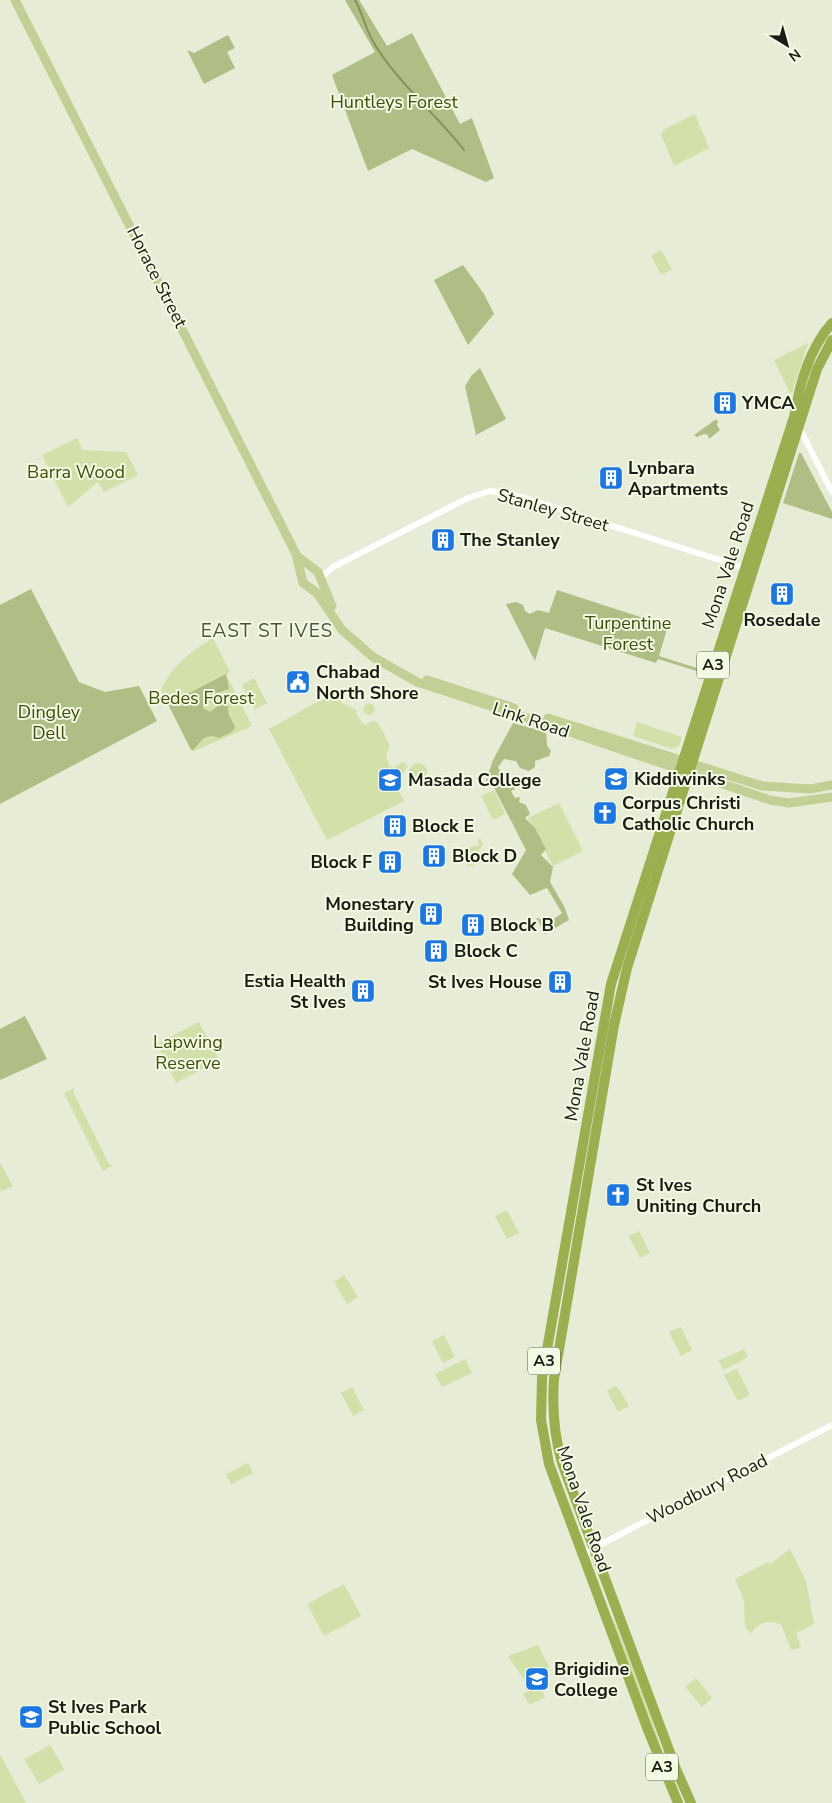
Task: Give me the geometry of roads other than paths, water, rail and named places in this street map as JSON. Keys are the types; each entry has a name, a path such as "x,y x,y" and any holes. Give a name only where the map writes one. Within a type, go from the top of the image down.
{"highway":[{"name":"Mona Vale Road","path":"678,1803 654,1747 546,1452 541,1420 542,1378 611,984 686,767 749,570 811,355 832,323"},
{"name":"Mona Vale Road","path":"749,570 800,428 820,360 832,340"},
{"name":"Mona Vale Road","path":"686,767 619,998 554,1379 553,1415 556,1443 592,1549 676,1769 691,1803"}],"main road":[{"name":"Horace Street","path":"15,0 296,554 302,574"},
{"name":"Horace Street","path":"296,554 318,575"},
{"path":"306,569 318,575 316,587 309,588 303,583 302,574 306,569"},
{"name":"Link Road","path":"318,575 336,613 353,634 388,662 406,671 456,690 686,767 743,792 784,802 806,802 832,797"},
{"name":"Link Road","path":"309,588 323,602 342,630 360,647 396,672 417,682 686,767 762,786 810,789 832,785"}],"street":[{"path":"794,416 832,492"},
{"name":"Stanley Street","path":"318,575 468,498 483,492 497,491 749,570"},
{"name":"Woodbury Road","path":"582,1554 832,1426"}],"waterway":[{"path":"355,0 372,40 385,60 464,150"}],"place":[{"name":"YMCA","path":"725,403"},
{"name":"Lynbara Apartments","path":"611,478"},
{"name":"The Stanley","path":"443,540"},
{"name":"Rosedale","path":"782,594"},
{"name":"Chabad North Shore","path":"298,682"},
{"name":"Kiddiwinks","path":"616,779"},
{"name":"Masada College","path":"390,780"},
{"name":"Corpus Christi Catholic Church","path":"605,813"},
{"name":"Block E","path":"395,826"},
{"name":"Block D","path":"434,856"},
{"name":"Block F","path":"390,862"},
{"name":"Monestary Building","path":"431,914"},
{"name":"Block B","path":"473,925"},
{"name":"Block C","path":"436,951"},
{"name":"St Ives House","path":"560,982"},
{"name":"Estia Health St Ives","path":"363,991"},
{"name":"St Ives Uniting Church","path":"618,1195"},
{"name":"Brigidine College","path":"537,1679"},
{"name":"St Ives Park Public School","path":"31,1717"}],"district":[{"name":"EAST ST IVES","path":"267,631"}],"park label":[{"name":"Huntleys Forest","path":"394,102"},
{"name":"Barra Wood","path":"76,472"},
{"name":"Turpentine Forest","path":"628,633"},
{"name":"Bedes Forest","path":"201,698"},
{"name":"Dingley Dell","path":"49,722"},
{"name":"Lapwing Reserve","path":"188,1052"}]}
